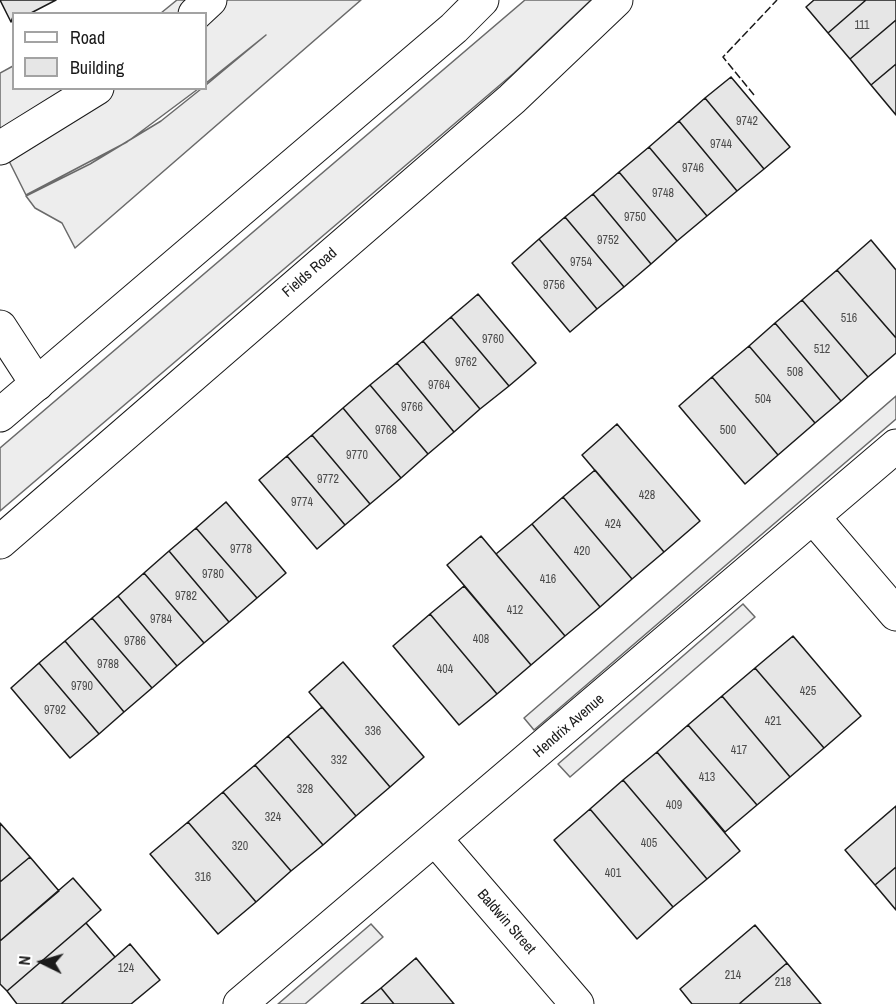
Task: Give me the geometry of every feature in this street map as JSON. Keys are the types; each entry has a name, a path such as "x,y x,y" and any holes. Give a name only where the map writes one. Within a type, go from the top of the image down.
{"main road":[{"path":"197,12 210,0"},
{"path":"0,415 445,35 482,0"},
{"name":"Fields Road","path":"0,542 512,99 616,0"},
{"path":"0,148 94,90"},
{"path":"0,327 37,384"},
{"name":"Hendrix Avenue","path":"240,1004 896,446"},
{"path":"813,518 896,614"},
{"name":"Baldwin Street","path":"435,840 577,1004"}],"shaded area":[{"path":"177,0 361,0 75,248 62,223 35,208 26,196 90,164 161,121 200,90 207,90 207,84 266,35 207,82 207,12 162,12"},
{"path":"525,0 591,0 514,73 0,511 0,448"},
{"path":"12,67 12,90 197,90 127,142 26,195 9,161 0,156 0,73"},
{"path":"896,396 896,419 534,730 524,718"},
{"path":"743,604 755,617 570,777 558,764"},
{"path":"371,924 383,937 305,1004 278,1004"}],"building":[{"path":"0,0 56,0 33,12 12,12 11,22"},
{"path":"814,0 866,0 828,33 806,7"},
{"path":"866,0 896,0 896,20 850,59 828,33"},
{"path":"896,20 896,64 871,85 850,59"},
{"path":"896,64 896,115 871,85"},
{"path":"731,77 790,147 764,169 705,98"},
{"path":"705,98 764,169 737,191 679,121"},
{"path":"679,121 737,191 707,216 649,147"},
{"path":"649,147 707,216 677,241 619,172"},
{"path":"619,172 677,241 651,264 593,194"},
{"path":"593,194 651,264 624,287 565,217"},
{"path":"565,217 624,287 597,309 539,239"},
{"path":"539,239 597,309 570,332 512,263"},
{"path":"871,240 896,270 896,338 837,270"},
{"path":"837,270 896,338 896,353 868,377 802,300"},
{"path":"478,294 536,363 509,386 451,317"},
{"path":"802,300 868,377 841,401 775,323"},
{"path":"451,317 509,386 480,409 423,341"},
{"path":"775,323 841,401 815,423 749,346"},
{"path":"423,341 480,409 454,432 397,363"},
{"path":"749,346 815,423 778,455 712,377"},
{"path":"397,363 454,432 428,454 370,385"},
{"path":"712,377 778,455 745,484 679,406"},
{"path":"370,385 428,454 401,478 343,408"},
{"path":"343,408 401,478 370,504 312,435"},
{"path":"617,424 700,521 664,552 582,455"},
{"path":"312,435 370,504 345,525 287,456"},
{"path":"287,456 345,525 317,549 259,480"},
{"path":"595,470 664,552 632,579 563,497"},
{"path":"563,497 632,579 600,607 532,524"},
{"path":"226,502 286,573 257,598 196,528"},
{"path":"532,524 600,607 565,636 496,554"},
{"path":"196,528 257,598 229,622 169,551"},
{"path":"481,536 565,636 531,665 447,565"},
{"path":"169,551 229,622 204,643 144,573"},
{"path":"144,573 204,643 177,666 118,596"},
{"path":"464,586 531,665 497,694 430,614"},
{"path":"118,596 177,666 152,688 92,618"},
{"path":"430,614 497,694 459,725 393,646"},
{"path":"92,618 152,688 124,712 65,641"},
{"path":"793,636 861,716 824,748 755,668"},
{"path":"65,641 124,712 99,734 39,663"},
{"path":"343,662 424,757 390,787 309,692"},
{"path":"39,663 99,734 70,758 11,688"},
{"path":"755,668 824,748 790,777 722,696"},
{"path":"722,696 790,777 757,805 688,725"},
{"path":"322,707 390,787 356,816 288,736"},
{"path":"688,725 757,805 725,832 657,752"},
{"path":"288,736 356,816 323,845 255,765"},
{"path":"657,752 740,851 707,879 623,780"},
{"path":"255,765 323,845 291,871 223,792"},
{"path":"623,780 707,879 673,907 590,809"},
{"path":"223,792 291,871 256,902 188,822"},
{"path":"896,806 896,867 875,885 845,850"},
{"path":"590,809 673,907 637,939 554,840"},
{"path":"188,822 256,902 218,934 150,854"},
{"path":"0,823 30,857 0,882"},
{"path":"30,857 59,891 0,941 0,882"},
{"path":"896,867 896,910 875,885"},
{"path":"73,878 101,910 7,991 0,984 0,941"},
{"path":"86,923 115,957 61,1004 17,1004 7,991"},
{"path":"755,925 787,963 739,1004 692,1004 680,989"},
{"path":"130,944 160,980 131,1004 61,1004"},
{"path":"416,958 454,1004 394,1004 381,988"},
{"path":"787,963 821,1004 739,1004"},
{"path":"381,988 394,1004 361,1004"}],"fence":[{"path":"754,95 723,57 777,0"}]}
